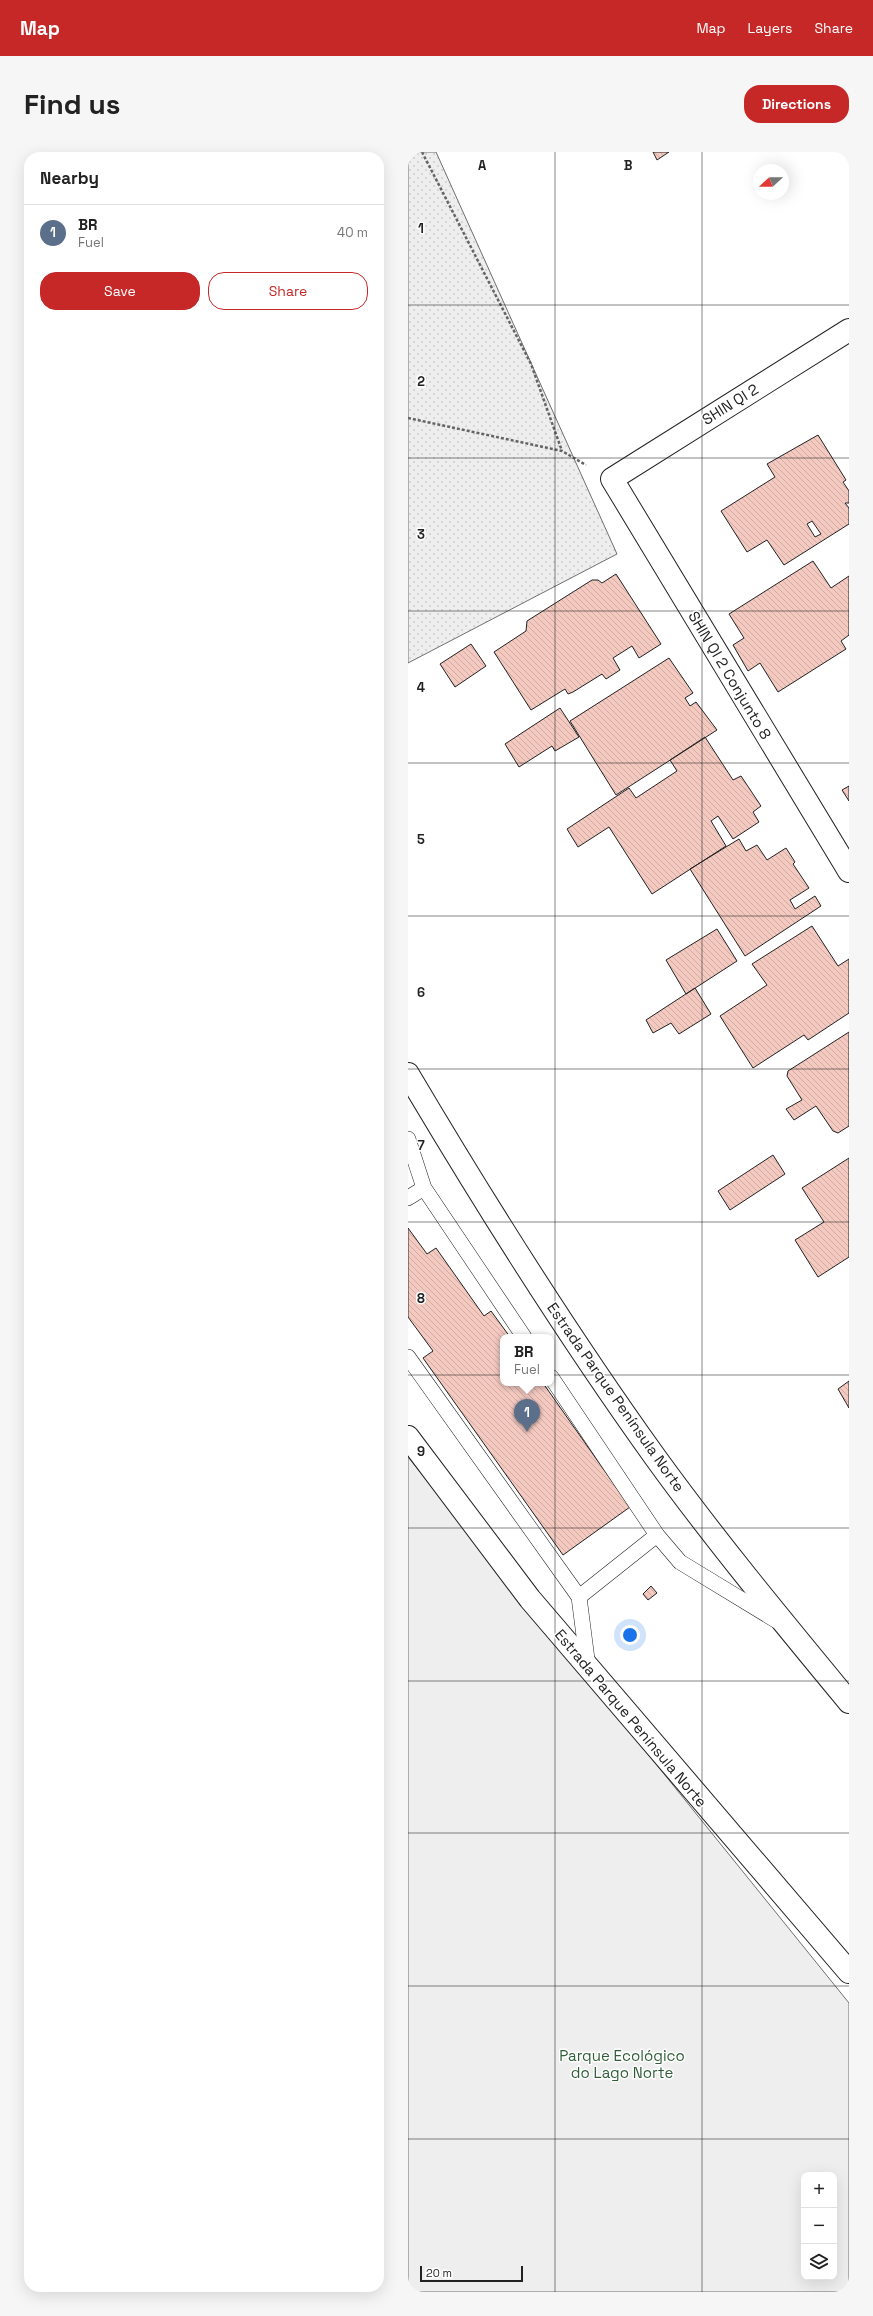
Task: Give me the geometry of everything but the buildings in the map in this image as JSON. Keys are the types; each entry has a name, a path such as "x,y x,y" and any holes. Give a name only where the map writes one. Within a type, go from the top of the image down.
{"main road":[{"name":"SHIN QI 2","path":"612,479 849,330"},
{"name":"SHIN QI 2 Conjunto 8","path":"612,479 849,871"},
{"name":"Estrada Parque Península Norte","path":"408,1074 471,1180 566,1328 655,1458 788,1628 849,1702"},
{"name":"Estrada Parque Península Norte","path":"408,1437 530,1599 849,1972"}],"lane":[{"path":"408,1139 424,1188 522,1334"},
{"path":"408,1198 424,1188"},
{"path":"408,1358 579,1597 588,1668"},
{"path":"554,1381 657,1535 680,1562 788,1628"},
{"path":"579,1597 657,1535"}],"path":[{"path":"422,152 531,364 562,451"},
{"path":"408,418 562,451 612,479"}],"green space":[{"path":"408,152 436,152 617,554 408,663"},
{"name":"Parque Ecológico do Lago Norte","path":"408,1457 849,2003 849,2292 408,2292"}],"place":[{"name":"BR","path":"527,1432"}]}
